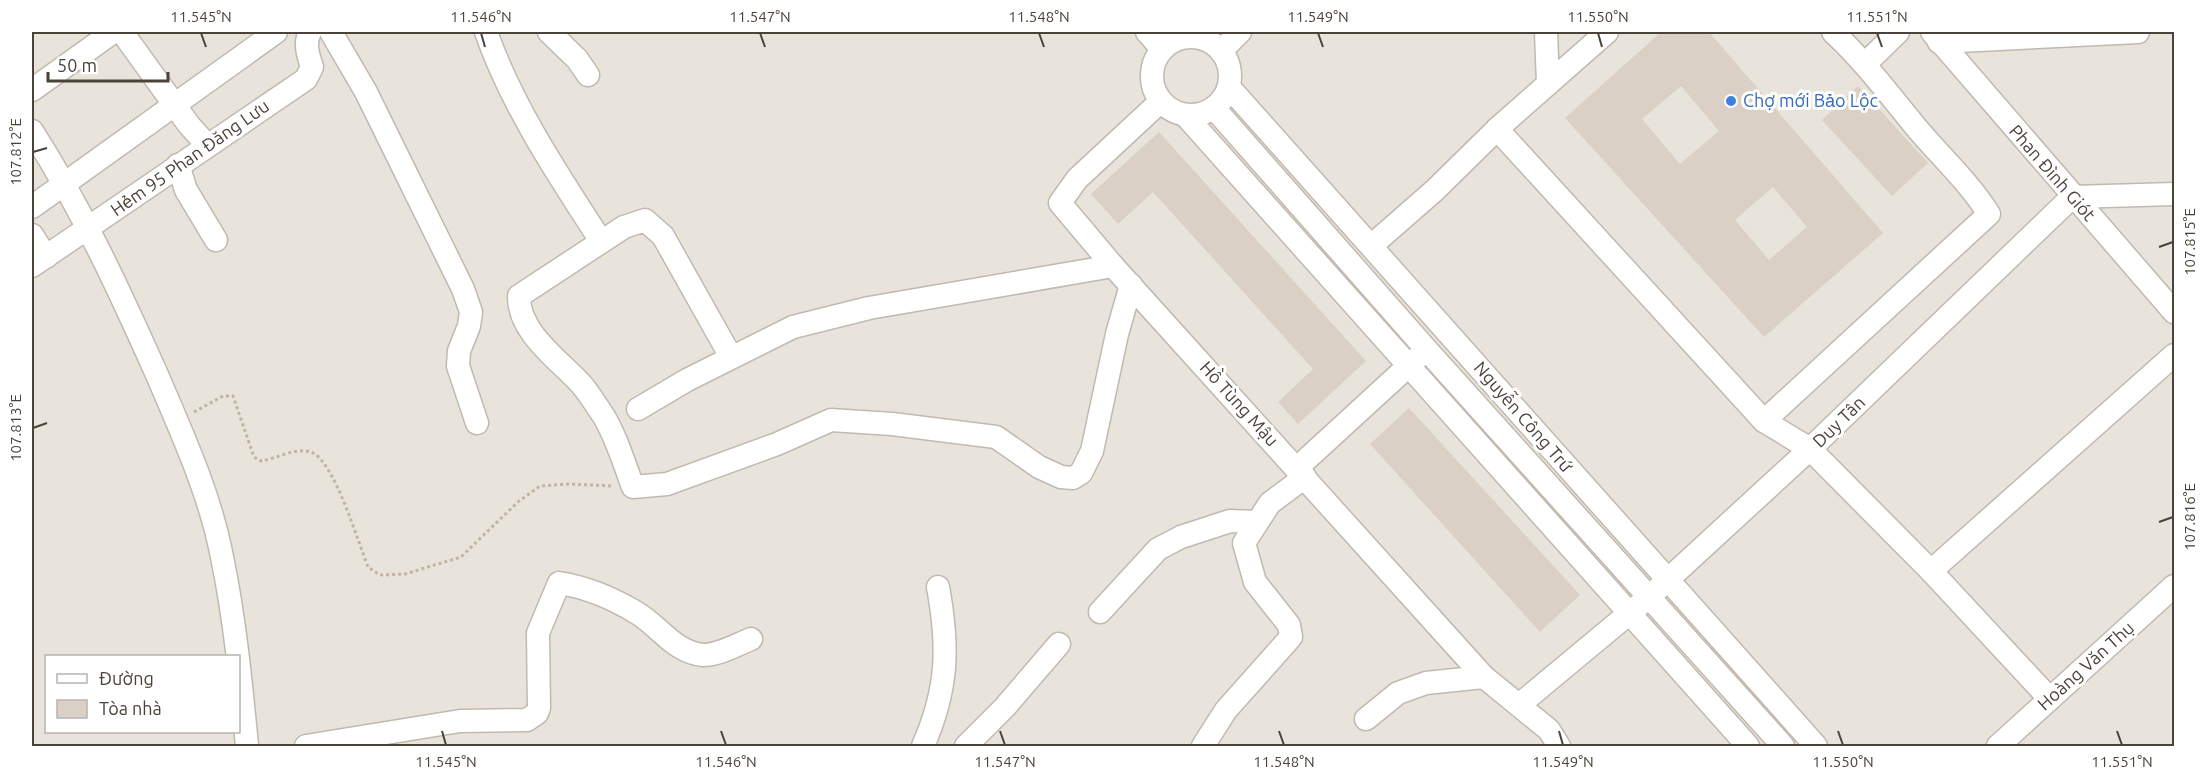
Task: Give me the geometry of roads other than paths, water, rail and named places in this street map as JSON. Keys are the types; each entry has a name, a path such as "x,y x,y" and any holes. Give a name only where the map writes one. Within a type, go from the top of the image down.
{"street":[{"path":"122,32 207,146"},
{"path":"32,207 276,32"},
{"name":"Hẻm 95 Phan Đăng Lưu","path":"39,261 306,79 312,67 307,52 307,38 310,32"},
{"path":"331,32 366,92 463,289 471,312 458,366 477,423"},
{"path":"486,32 511,90 557,175 601,241"},
{"path":"549,32 577,59 588,75"},
{"path":"1147,32 1174,40"},
{"path":"1221,51 1240,32"},
{"path":"1546,32 1548,84"},
{"path":"1371,246 1497,129 1607,32"},
{"path":"1764,421 1989,214 1971,186 1916,127 1866,63 1833,32"},
{"path":"1866,63 1898,32"},
{"path":"1935,37 2138,32"},
{"path":"32,90 101,35"},
{"path":"1187,37 1206,40 1221,51 1229,68 1229,87 1214,108 1204,113 1185,115 1167,108 1152,84 1156,56 1174,40 1187,37"},
{"name":"Phan Đình Giót","path":"1935,37 2072,197 2175,312"},
{"name":"Nguyễn Công Trứ","path":"1229,87 1816,747"},
{"name":"Hồ Tùng Mậu","path":"1161,101 1077,179 1060,203 1113,266 1484,677 1549,730 1560,747"},
{"name":"Nguyễn Công Trứ","path":"1214,108 1426,349 1783,747"},
{"path":"1185,115 1407,367 1748,747"},
{"path":"1497,129 1764,421 1810,449 1931,570 2050,699"},
{"path":"32,130 66,184 111,271 206,494 222,556 239,655"},
{"path":"178,165 186,190 216,240"},
{"path":"2072,197 2175,194"},
{"name":"Duy Tân","path":"1519,705 1648,598 1810,449 2072,197"},
{"path":"731,357 663,236 645,220 624,227 519,296 519,307 529,327 554,358 582,385 604,416 633,487 667,484 777,444 831,420 892,424 996,437 1039,466 1061,477 1073,478 1081,473 1092,451 1117,334 1131,285"},
{"path":"32,236 39,261"},
{"path":"638,409 731,357 794,327 829,316 1113,266"},
{"path":"1203,747 1226,710 1291,637 1289,625 1255,582 1244,543 1270,503 1446,329"},
{"path":"1931,570 2175,355"},
{"path":"1100,612 1158,549 1181,537 1230,521 1257,522"},
{"path":"306,747 460,721 526,720 533,717 538,708 538,633 559,583 577,585 638,613 670,641 700,655 715,654 751,639"},
{"name":"Hoàng Văn Thụ","path":"1998,747 2175,586"},
{"path":"923,747 939,699 946,660 944,623 938,587"},
{"path":"966,747 1005,707 1059,644"},
{"path":"240,670 247,747"},
{"path":"1366,719 1398,693 1426,683 1484,677"}],"place":[{"name":"Chợ mới Bảo Lộc","path":"1731,101"}]}
